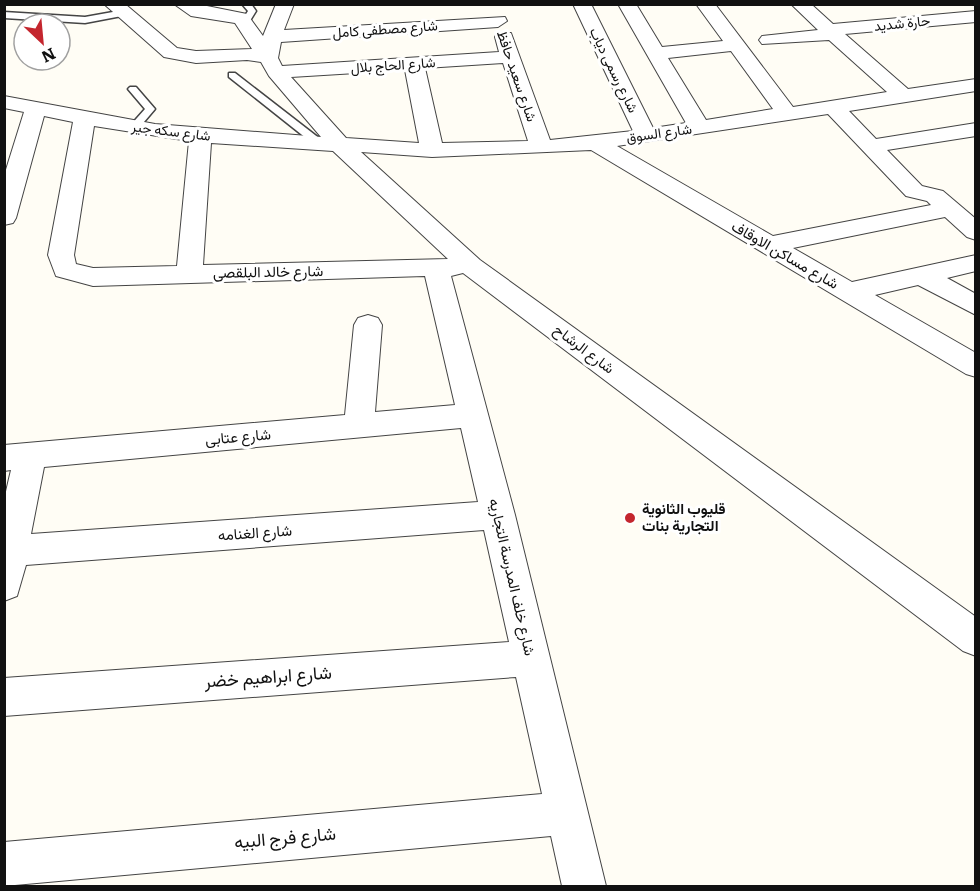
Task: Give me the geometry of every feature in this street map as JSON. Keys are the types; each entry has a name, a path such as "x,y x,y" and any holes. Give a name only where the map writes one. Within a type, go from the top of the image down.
{"street":[{"path":"119,9 141,26 164,49 182,56 235,53 272,56 285,4"},
{"name":"شارع رسمى دياب","path":"582,4 646,135"},
{"path":"627,4 700,128"},
{"path":"705,4 788,115"},
{"path":"800,4 904,97"},
{"path":"141,26 176,12 234,16 246,13"},
{"name":"شارع الرشاح","path":"246,13 330,144 471,266 975,639"},
{"name":"شارع مصطفى كامل","path":"272,56 495,13"},
{"name":"شارع سعيد حافظ","path":"495,13 541,147"},
{"name":"حارة شديد","path":"770,40 975,16"},
{"path":"655,53 736,45"},
{"name":"شارع الحاج بلال","path":"272,56 414,63 510,57"},
{"path":"414,63 432,150"},
{"name":"شارع السوق","path":"330,144 432,150 595,143 975,85"},
{"name":"شارع سكه جير","path":"4,102 134,127 200,136 330,144"},
{"path":"4,218 36,108"},
{"path":"834,108 914,191 935,196 975,232"},
{"name":"شارع خالد البلقصى","path":"85,117 61,255 65,270 93,277 471,266"},
{"path":"871,146 975,129"},
{"path":"189,274 200,136"},
{"name":"شارع مساكن الاوقاف","path":"595,143 975,367"},
{"path":"770,245 950,209"},
{"path":"849,292 975,263"},
{"name":"شارع خلف المدرسة التجاريه","path":"436,268 471,415 498,515 584,886"},
{"path":"920,275 975,306"},
{"path":"358,425 368,325"},
{"name":"شارع عتابى","path":"17,457 471,415"},
{"path":"4,585 11,551 17,457"},
{"name":"شارع الغنامه","path":"11,551 498,515"},
{"name":"شارع ابراهيم خضر","path":"4,697 531,658"},
{"name":"شارع فرج البيه","path":"4,864 566,813"}],"lane":[{"path":"4,15 85,20 119,9"},
{"path":"231,75 330,144"},
{"path":"133,89 150,109 134,127"}],"place":[{"name":"قليوب الثانوية التجارية بنات","path":"630,518"}]}
